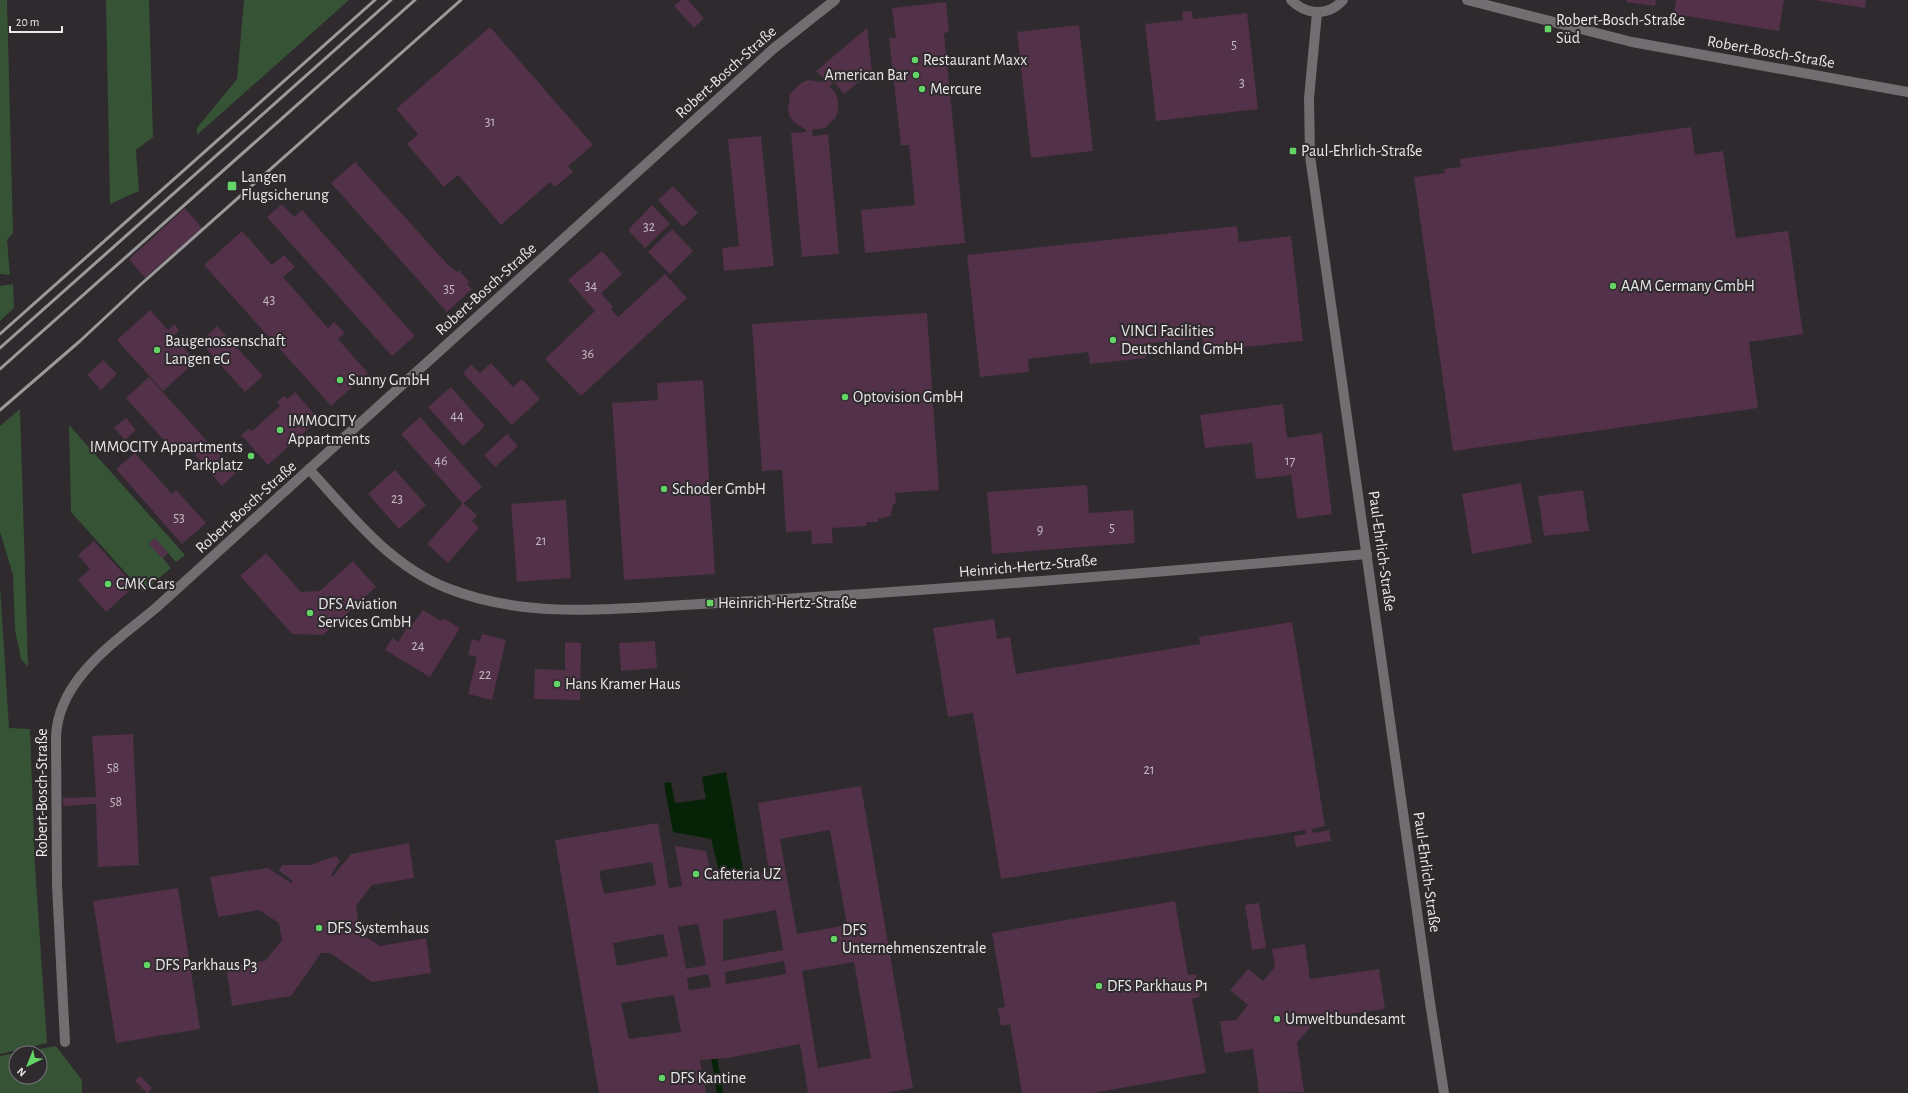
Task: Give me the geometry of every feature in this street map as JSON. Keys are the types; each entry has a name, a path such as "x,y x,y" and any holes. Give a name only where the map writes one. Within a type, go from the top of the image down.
{"street":[{"name":"Robert-Bosch-Straße","path":"65,1042 57,885 56,722 66,697 91,665 309,470 773,49 835,0"},
{"path":"1291,0 1302,9 1317,13 1337,6 1342,0"},
{"name":"Robert-Bosch-Straße","path":"1467,0 1632,42 1908,92"},
{"name":"Paul-Ehrlich-Straße","path":"1317,13 1309,98 1310,156 1444,1093"},
{"name":"Heinrich-Hertz-Straße","path":"309,470 384,549 427,580 449,590 498,604 548,610 606,610 896,592 1367,554"}],"shaded area":[{"path":"0,0 7,0 13,233 7,240 10,275 0,274"},
{"path":"106,0 149,0 153,137 136,150 139,191 110,204"},
{"path":"244,0 349,0 197,135 197,128 237,79"},
{"path":"13,284 14,308 0,321 0,286"},
{"path":"20,409 28,667 21,659 15,630 13,575 0,532 0,426"},
{"path":"69,425 185,555 176,562 168,553 163,558 171,568 143,592 71,512"},
{"path":"0,586 9,728 30,729 35,867 47,1043 38,1045 8,1045 8,1052 0,1054"},
{"path":"726,772 744,875 721,879 711,839 673,832 664,783 671,782 675,803 706,799 702,777"},
{"path":"715,1044 723,1093 717,1093 709,1045"},
{"path":"56,1046 82,1080 82,1093 0,1093 0,1056 8,1054 8,1085 48,1085 48,1047"}],"building":[{"path":"681,0 688,0 704,18 694,28 674,6"},
{"path":"1627,0 1656,0 1655,6 1626,2"},
{"path":"1676,0 1784,0 1779,31 1674,14"},
{"path":"1814,0 1866,0 1865,8"},
{"path":"946,2 949,32 944,33 965,243 865,253 861,210 915,205 909,145 901,145 889,38 896,38 892,8"},
{"path":"1192,11 1193,19 1247,13 1258,109 1156,121 1145,24 1183,20 1182,12"},
{"path":"1079,25 1093,151 1031,158 1017,32"},
{"path":"490,27 593,145 568,166 573,172 555,187 550,182 501,225 458,175 444,187 407,144 418,134 396,109"},
{"path":"867,28 872,71 844,94 834,82 829,86 835,92 838,100 836,117 825,128 812,130 813,136 828,134 839,254 802,257 791,133 806,132 806,130 794,122 790,117 788,109 790,94 801,83 808,80 823,82 825,80 816,71"},
{"name":"AAM Germany GmbH","path":"1691,127 1695,155 1723,151 1736,238 1788,231 1803,334 1749,342 1758,408 1453,451 1414,177 1445,173 1444,169 1461,167 1460,159"},
{"path":"761,136 774,266 724,271 722,248 739,246 728,139"},
{"path":"355,162 450,267 457,272 459,270 469,282 467,284 472,289 447,312 331,183"},
{"path":"673,186 698,213 683,227 658,200"},
{"path":"282,204 294,217 302,210 415,336 392,356 267,217"},
{"path":"652,205 670,224 645,248 628,230"},
{"path":"185,208 202,228 145,278 129,259"},
{"path":"1237,226 1239,242 1291,236 1303,341 1204,351 1202,338 1145,344 1146,358 1090,364 1088,352 1028,359 1029,372 980,377 967,255"},
{"path":"672,229 693,251 670,274 648,252"},
{"path":"242,231 272,265 284,255 295,267 283,277 328,328 334,322 345,333 338,339 368,373 331,406 204,265"},
{"path":"602,251 622,274 601,293 613,307 611,309 618,317 665,274 687,298 581,396 545,359 595,311 568,280"},
{"name":"Baugenossenschaft Langen eG","path":"150,310 168,330 175,324 179,331 173,336 196,361 163,391 117,340"},
{"name":"Optovision GmbH","path":"927,313 939,490 895,493 896,504 893,504 891,516 878,519 878,522 866,522 867,526 832,528 833,543 812,544 811,531 786,532 782,470 762,471 752,324"},
{"path":"217,326 263,376 245,392 200,342"},
{"path":"103,360 117,374 101,390 87,375"},
{"path":"491,363 513,387 522,379 540,399 512,425 463,373 471,365 480,373"},
{"path":"149,377 236,473 222,486 189,448 179,457 126,398"},
{"name":"Schoder GmbH","path":"703,380 715,574 624,580 612,403 658,400 657,383"},
{"path":"451,387 485,426 463,446 428,407"},
{"name":"IMMOCITY Appartments","path":"295,392 319,419 268,465 241,435 249,429 252,431 280,406 277,402 284,396 287,399"},
{"path":"1283,404 1287,438 1322,433 1332,514 1297,519 1291,475 1256,479 1252,443 1205,448 1200,415"},
{"path":"420,417 482,487 463,504 401,434"},
{"path":"126,418 136,430 125,440 114,428"},
{"path":"507,434 518,446 495,467 484,455"},
{"path":"135,453 172,494 176,490 206,523 182,544 116,469"},
{"path":"395,470 426,505 399,529 368,494"},
{"path":"1521,483 1532,543 1472,554 1462,494"},
{"path":"1087,485 1089,513 1133,510 1135,543 992,554 987,492"},
{"path":"1583,490 1589,531 1544,536 1538,496"},
{"path":"566,500 571,578 517,582 511,504"},
{"path":"463,503 477,515 472,521 479,528 448,563 427,544"},
{"path":"155,538 168,553 162,558 149,544"},
{"path":"94,541 131,582 126,587 129,591 106,612 78,580 90,569 78,555"},
{"name":"DFS Aviation Services GmbH","path":"266,553 301,592 320,591 353,561 376,587 323,635 292,634 240,576"},
{"path":"423,610 441,621 443,618 460,628 430,677 385,650 392,638 398,642 407,628 409,629"},
{"path":"994,619 997,639 1010,637 1016,674 1200,644 1199,637 1292,622 1325,826 1312,829 1313,833 1329,830 1331,841 1296,847 1294,836 1306,834 1305,830 1001,879 973,713 948,717 933,628"},
{"path":"482,634 506,640 492,700 468,694 477,657 468,655 472,639 480,641"},
{"path":"655,641 657,668 621,671 619,643"},
{"name":"Hans Kramer Haus","path":"565,642 581,643 580,700 534,699 535,669 565,670"},
{"path":"133,734 139,865 98,867 96,804 63,806 63,798 96,797 92,736"},
{"name":"DFS Unternehmenszentrale","path":"861,786 913,1088 885,1093 808,1093 800,1044 728,1058 700,1060 706,1093 599,1093 555,840 658,823 669,888 682,886 675,846 706,851 713,881 759,873 769,871 758,803","holes":["830,830 847,925 797,934 780,839","652,862 656,885 604,894 599,871","776,910 783,950 723,961 723,920","698,924 706,965 686,969 678,927","663,934 668,956 617,966 613,943","784,961 786,974 726,984 725,972","854,962 871,1058 818,1068 802,971","708,974 711,987 689,990 687,978","674,995 681,1032 629,1039 621,1003"]},
{"name":"DFS Systemhaus","path":"409,843 414,878 372,885 356,906 360,933 380,946 426,938 431,973 372,982 330,953 321,953 291,996 232,1006 226,966 265,961 282,940 279,923 259,910 218,917 210,877 268,868 291,883 293,881 279,871 282,865 310,865 336,856 340,861 331,875 333,876 351,854"},
{"name":"DFS Parkhaus P3","path":"178,888 200,1029 116,1043 93,901"},
{"name":"DFS Parkhaus P1","path":"1175,901 1188,975 1196,974 1200,997 1192,999 1206,1073 1093,1093 1022,1093 1010,1024 1001,1026 998,1008 1005,1007 992,933"},
{"path":"1259,903 1266,948 1252,950 1245,905"},
{"name":"Umweltbundesamt","path":"1305,944 1310,979 1379,969 1385,1009 1318,1018 1297,1043 1304,1092 1259,1093 1253,1049 1225,1053 1220,1021 1236,1020 1248,1005 1230,990 1248,969 1263,981 1275,967 1272,949"},
{"path":"140,1076 152,1088 147,1093 135,1081"}],"railway":[{"path":"0,334 375,0"},
{"path":"0,348 391,0"},
{"path":"0,369 415,0"},
{"path":"0,410 80,341 139,286 461,0"}],"place":[{"name":"Robert-Bosch-Straße Süd","path":"1548,29"},
{"name":"Restaurant Maxx","path":"915,60"},
{"name":"American Bar","path":"916,75"},
{"name":"Mercure","path":"922,89"},
{"name":"Paul-Ehrlich-Straße","path":"1293,151"},
{"name":"Langen Flugsicherung","path":"232,186"},
{"name":"AAM Germany GmbH","path":"1613,286"},
{"name":"VINCI Facilities Deutschland GmbH","path":"1113,340"},
{"name":"Baugenossenschaft Langen eG","path":"157,350"},
{"name":"Sunny GmbH","path":"340,380"},
{"name":"Optovision GmbH","path":"845,397"},
{"name":"IMMOCITY Appartments","path":"280,430"},
{"name":"IMMOCITY Appartments Parkplatz","path":"251,456"},
{"name":"Schoder GmbH","path":"664,489"},
{"name":"CMK Cars","path":"108,584"},
{"name":"Heinrich-Hertz-Straße","path":"710,603"},
{"name":"DFS Aviation Services GmbH","path":"310,613"},
{"name":"Hans Kramer Haus","path":"557,684"},
{"name":"Cafeteria UZ","path":"696,874"},
{"name":"DFS Systemhaus","path":"319,928"},
{"name":"DFS Unternehmenszentrale","path":"834,939"},
{"name":"DFS Parkhaus P3","path":"147,965"},
{"name":"DFS Parkhaus P1","path":"1099,986"},
{"name":"Umweltbundesamt","path":"1277,1019"},
{"name":"DFS Kantine","path":"662,1078"}]}
